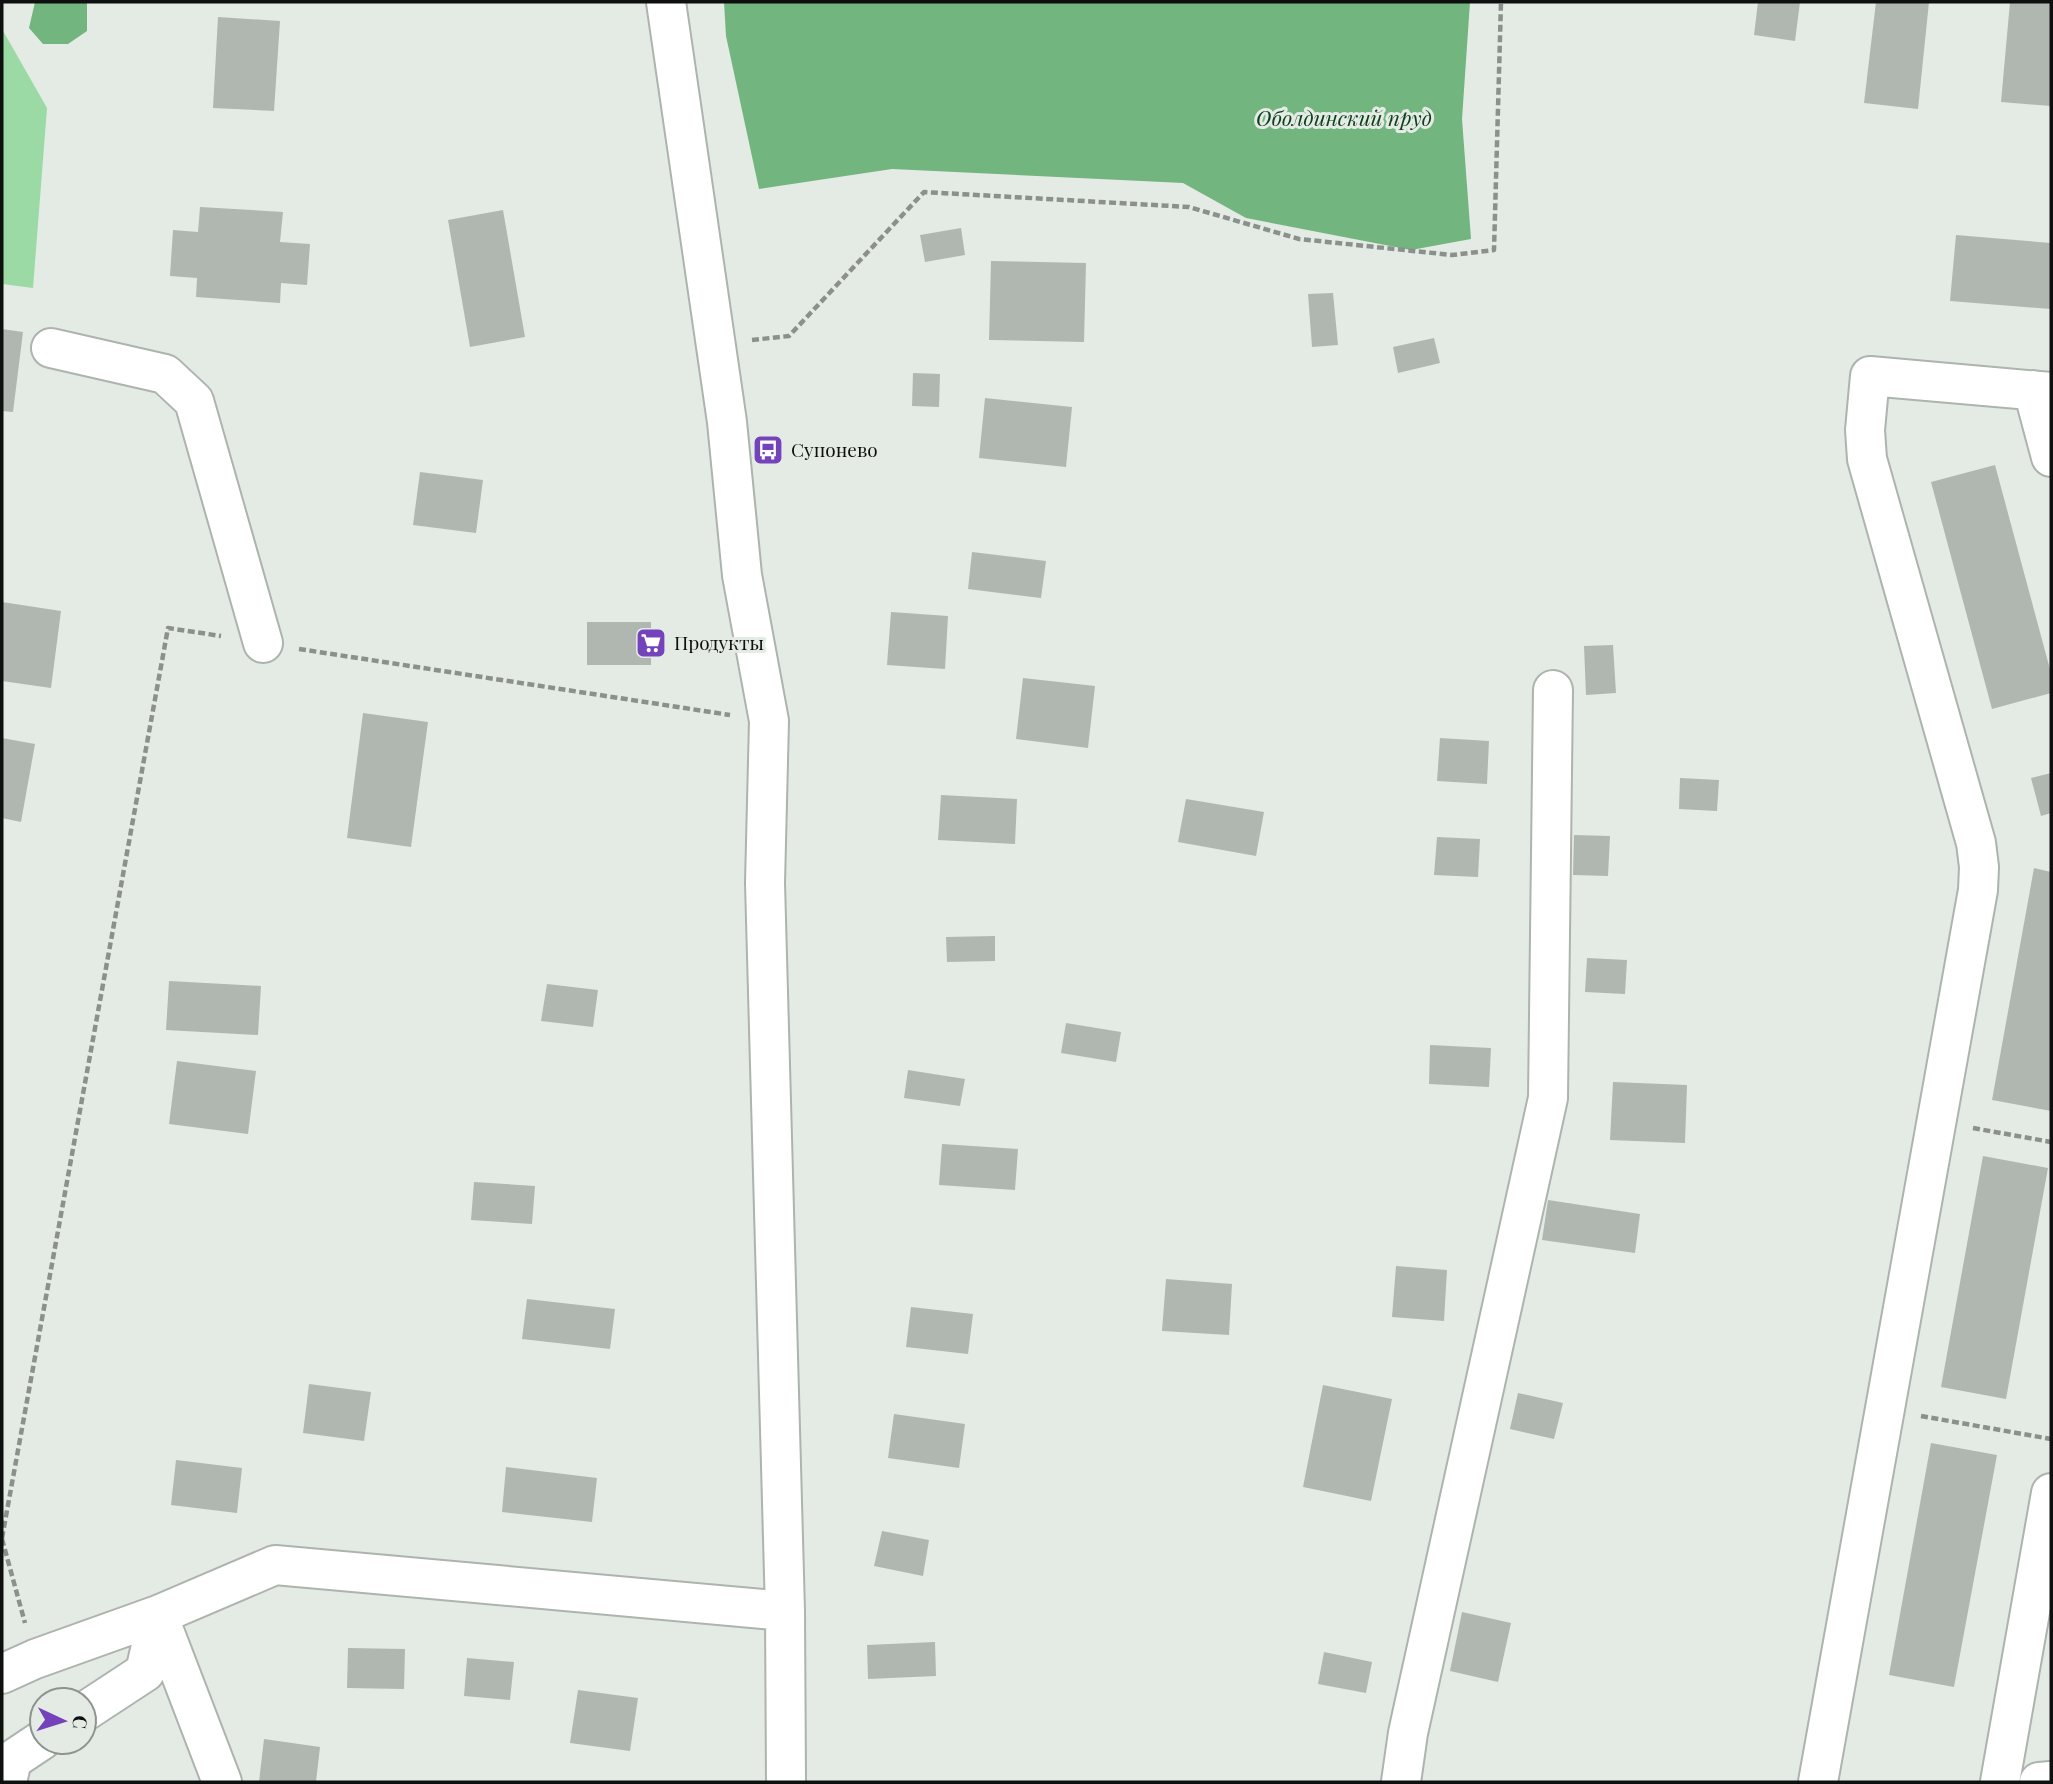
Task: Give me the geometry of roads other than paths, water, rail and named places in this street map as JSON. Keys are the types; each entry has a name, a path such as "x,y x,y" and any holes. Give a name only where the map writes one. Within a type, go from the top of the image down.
{"street":[{"path":"666,2 728,433 742,575 769,722 765,883 785,1611 786,1782"},
{"path":"51,348 165,374 194,401 263,643"},
{"path":"1818,1782 1978,890 1979,867 1976,844 1867,460 1865,430 1870,376 2042,391 2051,457"},
{"path":"1401,1782 1408,1733 1548,1098 1553,690"},
{"path":"2000,1782 2051,1498"},
{"path":"18,1667 158,1615 275,1565 785,1611"},
{"path":"98,1703 145,1672 158,1615"},
{"path":"158,1615 222,1782"},
{"path":"7,1782 12,1760 28,1749"},
{"path":"2039,1782 2051,1781"}],"water":[{"path":"35,2 87,2 87,31 68,44 43,44 29,28"},
{"name":"Оболдинский пруд","path":"724,2 1470,2 1462,119 1471,239 1411,250 1246,218 1183,183 892,169 759,189 726,36"}],"place":[{"name":"Супонево","path":"768,450"},
{"name":"Продукты","path":"651,643"}]}
